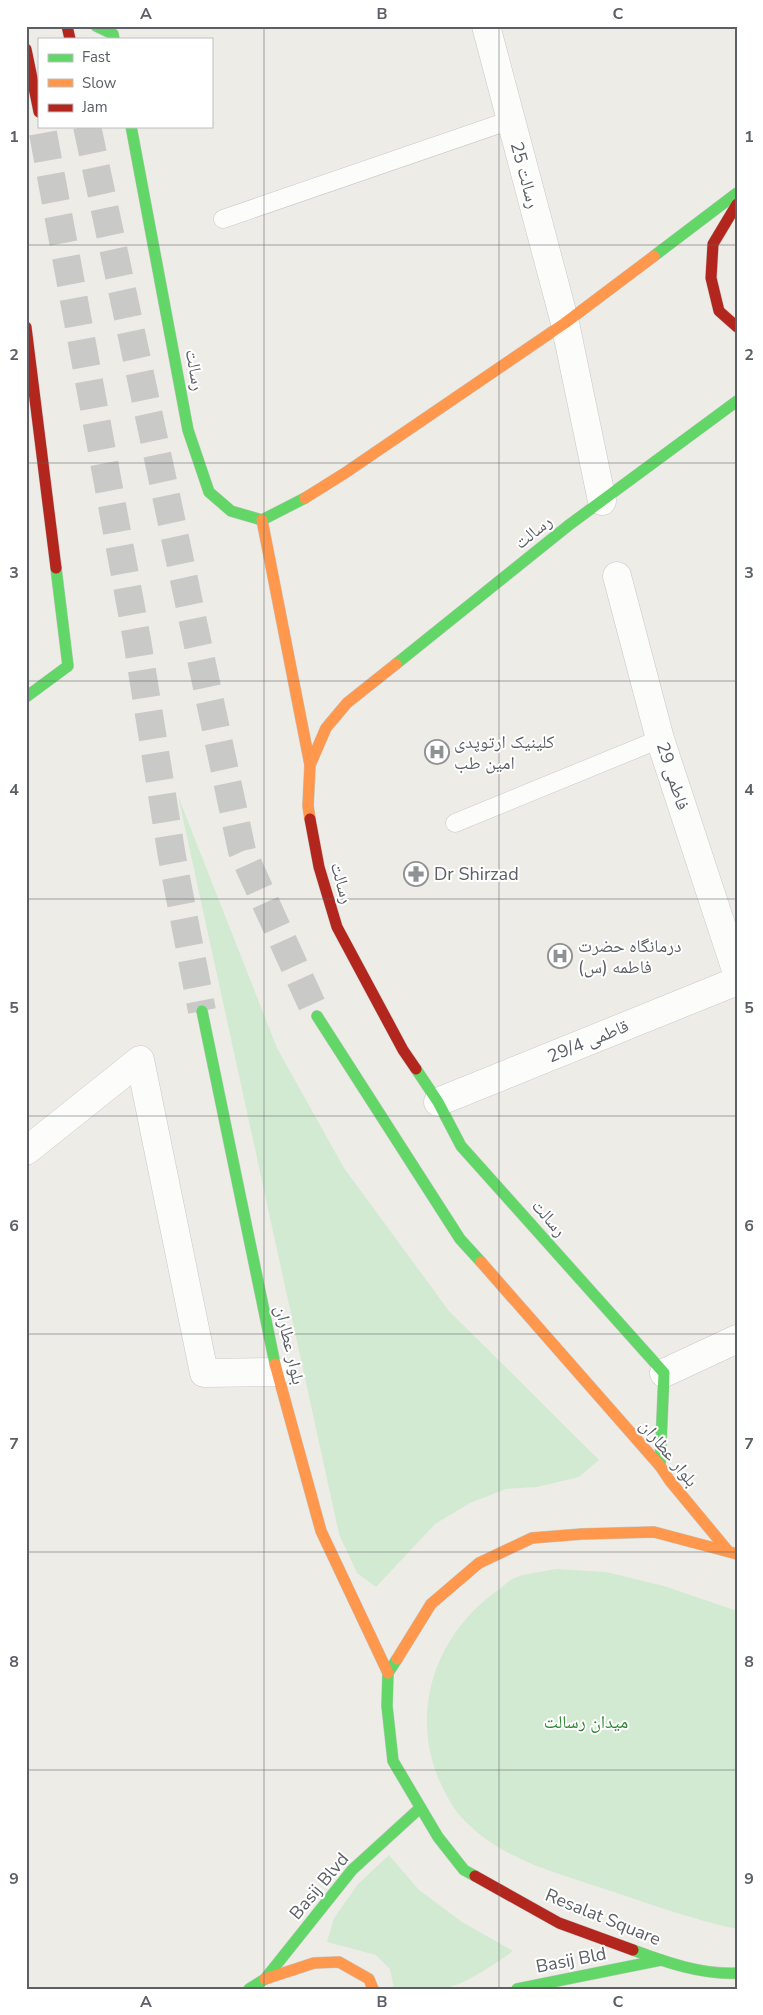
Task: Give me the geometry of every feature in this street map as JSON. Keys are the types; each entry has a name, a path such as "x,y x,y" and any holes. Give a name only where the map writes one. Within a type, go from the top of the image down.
{"main road":[{"path":"96,26 113,34 114,38"},
{"path":"26,49 38,107"},
{"name":"رسالت","path":"131,128 188,430 208,492 231,512 262,520"},
{"path":"310,765 262,520 293,505 345,473 564,323 737,193"},
{"path":"737,204 713,244 711,278 719,311 737,327"},
{"path":"26,327 68,666 26,697"},
{"name":"رسالت","path":"664,1372 461,1146 438,1102 403,1050 337,928 319,867 308,806 310,765 326,728 347,702 602,501 737,401"},
{"name":"بلوار عطاران","path":"202,1011 277,1372 321,1532 388,1673"},
{"name":"بلوار عطاران","path":"317,1016 460,1239 660,1466 670,1481 732,1553"},
{"path":"660,1466 664,1372"},
{"name":"Resalat Square","path":"732,1553 654,1532 582,1534 532,1538 479,1563 431,1604 388,1673 386,1706 393,1760 438,1837 464,1870 559,1923 661,1960 720,1974 737,1973"},
{"name":"Basij Blvd","path":"249,1989 266,1979 352,1870 420,1808"},
{"name":"Basij Bld","path":"517,1989 661,1960"},
{"path":"266,1979 314,1963 339,1962 369,1979 373,1989"},
{"path":"720,1974 737,1986"}],"street":[{"name":"رسالت 25","path":"486,26 564,323 602,501"},
{"name":"فاطمی 29","path":"617,576 660,739 737,973"},
{"name":"قاطمی 29/4","path":"438,1102 737,981"},
{"path":"26,1151 140,1060 204,1373 277,1372"},
{"path":"664,1372 737,1339"}],"lane":[{"path":"223,219 511,120"},
{"path":"455,822 660,739"}],"green space":[{"path":"178,796 277,1048 344,1168 449,1311 599,1460 579,1477 537,1487 506,1489 470,1503 435,1524 376,1587 357,1573 339,1534"},
{"name":"میدان رسالت","path":"556,1569 606,1572 664,1586 737,1611 737,1929 660,1907 554,1872 514,1856 496,1846 463,1819 444,1790 431,1754 427,1728 428,1702 433,1677 443,1653 456,1631 474,1611 512,1579 522,1575"},
{"path":"389,1855 418,1889 462,1922 513,1951 479,1974 449,1987 441,1989 394,1989 390,1969 376,1955 327,1942 334,1918 358,1884"}],"tunnel":[{"path":"87,128 242,851 317,1016"},
{"path":"43,133 137,640 172,857 202,1011"}],"traffic: fast":[{"path":"96,26 113,34 114,38"},
{"path":"131,128 188,430 209,492 231,511 262,520 305,498"},
{"path":"654,256 737,193"},
{"path":"396,664 569,525 737,401"},
{"path":"26,697 68,666 56,568"},
{"path":"202,1011 275,1364"},
{"path":"317,1016 460,1239 481,1262"},
{"path":"416,1069 438,1102 461,1146 664,1373 660,1466"},
{"path":"397,1659 388,1673 387,1706 393,1761 438,1837 464,1870 475,1876"},
{"path":"249,1989 265,1979 352,1870 420,1808"},
{"path":"633,1950 697,1970 737,1973"},
{"path":"517,1989 661,1960"}],"traffic: slow":[{"path":"305,498 345,473 565,323 654,256"},
{"path":"262,520 310,765"},
{"path":"310,819 308,806 310,765 326,728 347,703 396,664"},
{"path":"481,1262 660,1466 670,1481 728,1551"},
{"path":"275,1364 321,1531 388,1673"},
{"path":"397,1659 431,1604 479,1563 532,1538 582,1534 654,1532 737,1554"},
{"path":"265,1979 314,1963 339,1962 369,1979 373,1989"}],"traffic: jam":[{"path":"67,26 70,38"},
{"path":"26,49 38,107"},
{"path":"737,204 713,244 711,278 719,311 737,327"},
{"path":"26,327 56,568"},
{"path":"310,819 319,867 337,927 403,1050 416,1069"},
{"path":"475,1876 559,1923 633,1950"}],"place":[{"name":"کلینیک ارتوپدی امین طب","path":"437,752"},
{"name":"Dr Shirzad","path":"416,874"},
{"name":"درمانگاه حضرت فاطمه (س)","path":"560,956"}]}
